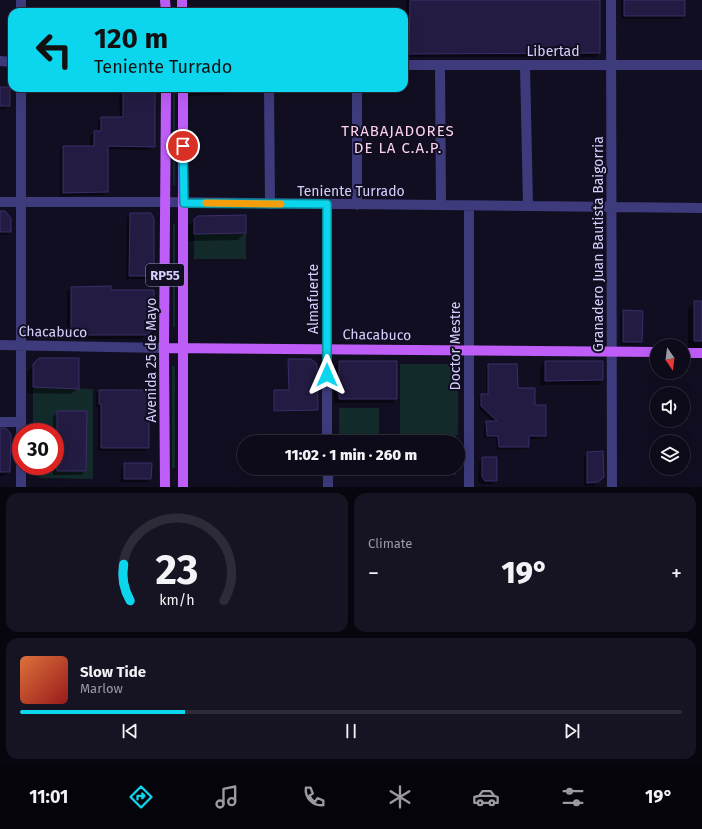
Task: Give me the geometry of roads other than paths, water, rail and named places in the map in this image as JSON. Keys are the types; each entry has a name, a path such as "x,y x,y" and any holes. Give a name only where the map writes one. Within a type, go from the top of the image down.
{"main road":[{"name":"Avenida 25 de Mayo","path":"165,487 164,348 166,92"},
{"name":"RP55","path":"183,92 183,487"},
{"name":"Chacabuco","path":"164,348 650,352"},
{"path":"690,353 702,353"}],"street":[{"name":"Granadero Juan Bautista Baigorria","path":"611,0 612,487"},
{"name":"Libertad","path":"408,65 702,65"},
{"path":"440,65 441,205"},
{"path":"525,65 528,206"},
{"path":"21,92 21,423"},
{"path":"269,92 270,204"},
{"path":"357,92 357,205"},
{"name":"Teniente Turrado","path":"0,202 165,202 702,208"},
{"name":"Almafuerte","path":"327,204 327,435"},
{"name":"Doctor Mestre","path":"469,206 469,487"},
{"name":"Chacabuco","path":"0,345 164,348"},
{"path":"0,422 12,425"},
{"path":"21,475 21,487"},
{"path":"328,475 328,487"}],"district":[{"name":"TRABAJADORES DE LA C.A.P.","path":"398,140"}]}
